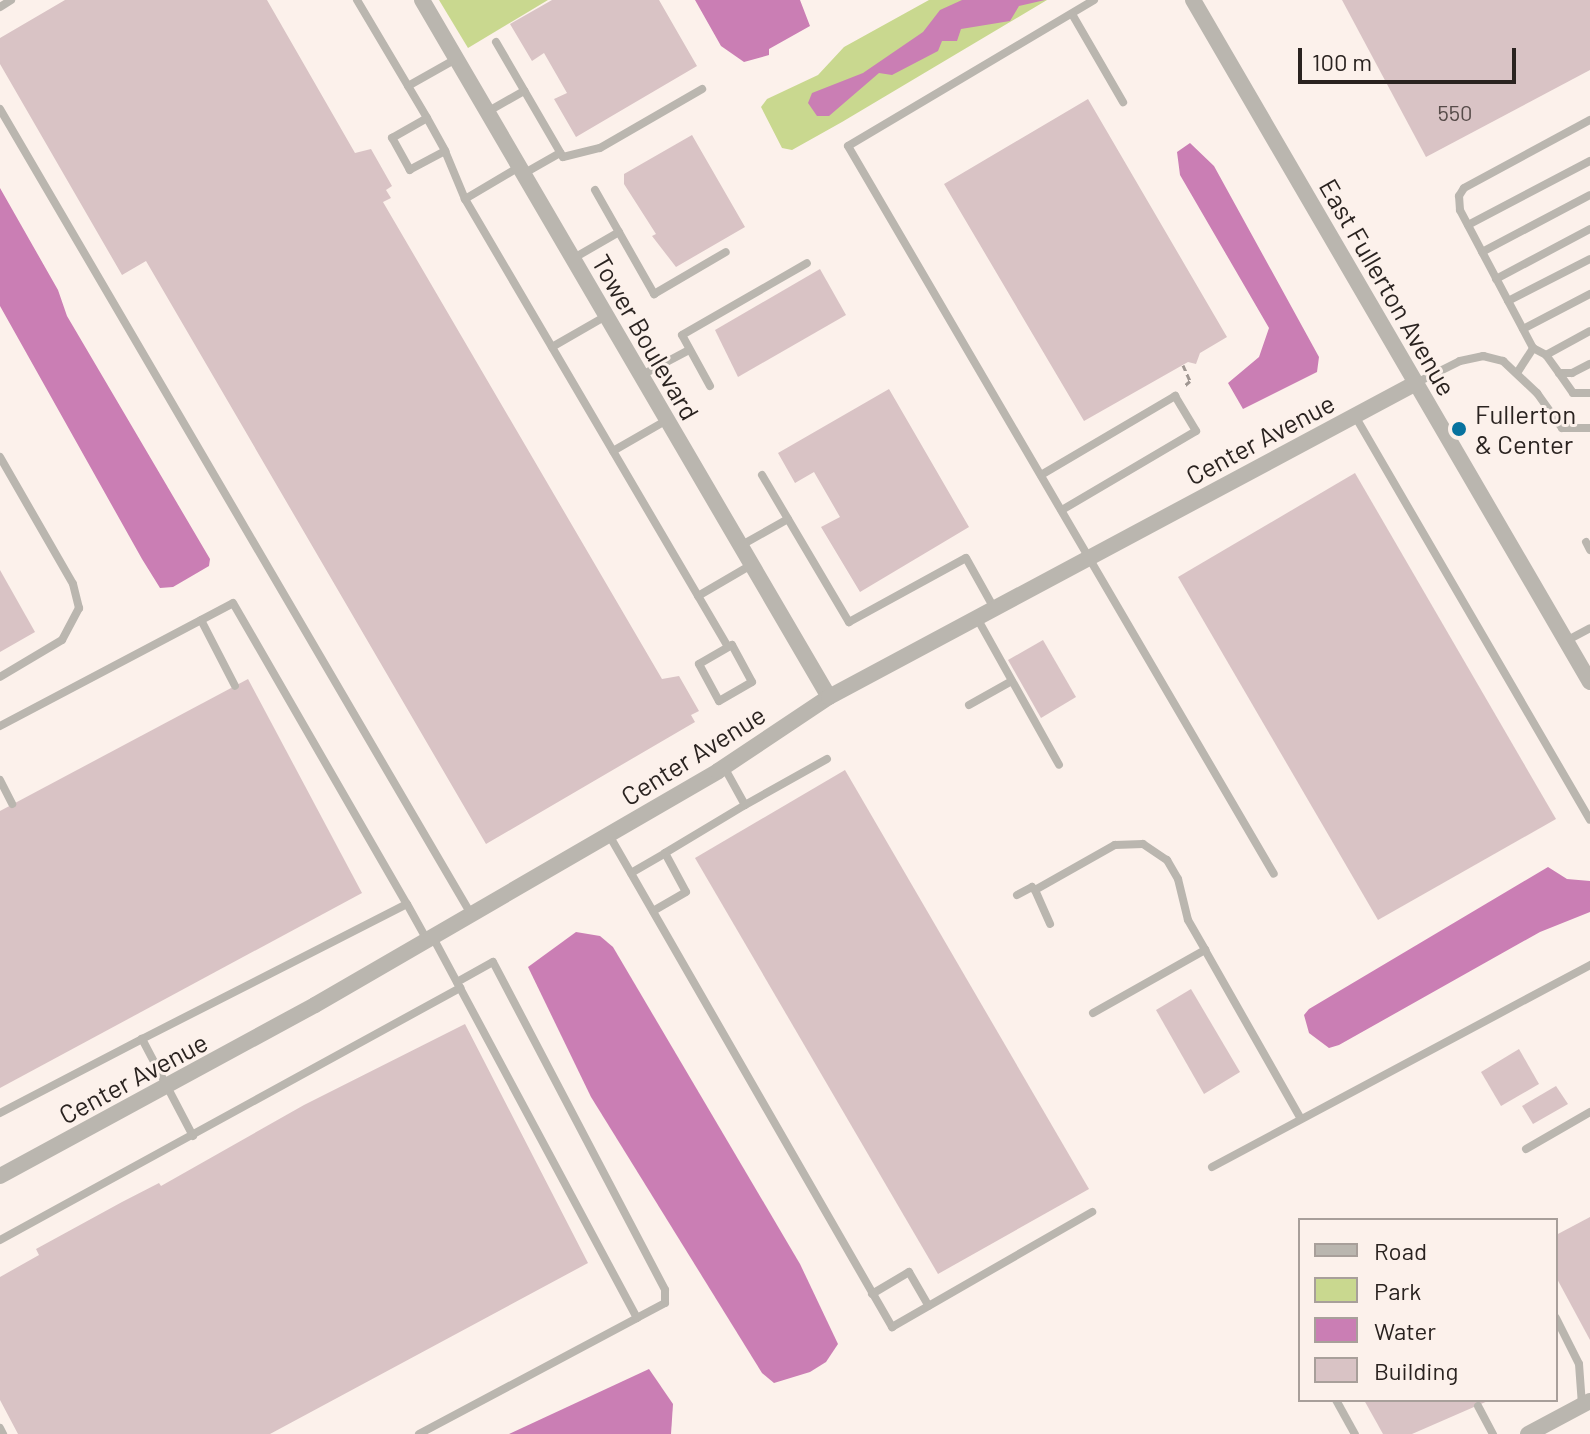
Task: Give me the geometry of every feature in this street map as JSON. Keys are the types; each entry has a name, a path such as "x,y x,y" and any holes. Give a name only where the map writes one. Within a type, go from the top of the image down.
{"street":[{"name":"Tower Boulevard","path":"422,0 829,697"},
{"name":"East Fullerton Avenue","path":"1193,0 1590,681"},
{"name":"Center Avenue","path":"0,1176 167,1087 609,835 724,767 829,697 1416,383"},
{"path":"1528,1434 1586,1403"}],"lane":[{"path":"0,7 11,0"},
{"path":"357,0 445,151 465,199 728,647"},
{"path":"1094,0 848,146 1274,874"},
{"path":"1072,14 1123,102"},
{"path":"496,42 560,153 572,157 600,148 702,89"},
{"path":"408,86 456,59"},
{"path":"487,112 524,91"},
{"path":"0,109 471,914"},
{"path":"427,118 392,138 410,170 445,151"},
{"path":"1590,120 1464,188 1460,210 1533,348 1546,355 1573,393 1590,393"},
{"path":"465,199 560,153"},
{"path":"1468,225 1590,161"},
{"path":"595,190 654,294 726,252"},
{"path":"1482,252 1590,195"},
{"path":"1496,279 1590,229"},
{"path":"573,258 619,232"},
{"path":"1508,301 1590,259"},
{"path":"710,386 682,335 807,263"},
{"path":"1523,329 1590,294"},
{"path":"552,347 606,316"},
{"path":"1546,355 1590,331"},
{"path":"1517,373 1533,348"},
{"path":"641,376 689,350"},
{"path":"1416,383 1460,361 1483,356 1503,361 1517,373 1562,428 1590,428"},
{"path":"1559,373 1572,373 1590,364"},
{"path":"1041,475 1175,396 1196,431 1062,510"},
{"path":"1355,416 1590,819"},
{"path":"613,451 667,420"},
{"path":"0,457 73,584 79,608 62,640 0,677"},
{"path":"762,475 849,622 966,558 995,608"},
{"path":"740,546 788,519"},
{"path":"698,596 751,565"},
{"path":"0,726 233,603 407,904 459,985 637,1318"},
{"path":"977,618 1059,765"},
{"path":"201,620 235,686"},
{"path":"1566,641 1590,628"},
{"path":"732,645 752,682 719,701 699,664 728,647 732,645"},
{"path":"969,705 1012,681"},
{"path":"631,873 827,759"},
{"path":"724,767 745,805"},
{"path":"0,780 12,804"},
{"path":"609,835 892,1327 1092,1212"},
{"path":"1017,895 1035,890 1107,849 1143,844 1167,860 1178,879 1188,920 1300,1117"},
{"path":"653,911 686,892 665,853"},
{"path":"1035,890 1050,924"},
{"path":"0,1113 407,904"},
{"path":"1093,1013 1205,950"},
{"path":"0,1240 193,1136 459,985 493,962 665,1290 665,1303 419,1434"},
{"path":"1212,1167 1300,1117 1590,965"},
{"path":"142,1039 193,1136"},
{"path":"1526,1149 1590,1112"},
{"path":"872,1294 909,1272 929,1306"},
{"path":"1558,1322 1579,1364 1586,1403"},
{"path":"1337,1402 1355,1434"},
{"path":"1478,1406 1493,1434"},
{"path":"0,1428 3,1434"}],"path":[{"path":"1175,396 1190,381 1183,365"}],"green space":[{"path":"439,0 548,0 468,48"},
{"path":"929,0 1047,0 792,150 782,148 761,107 767,99 818,75 844,47"}],"water":[{"path":"695,0 800,0 810,26 769,49 769,55 744,62 721,46"},
{"path":"962,0 1045,0 1019,6 1010,21 961,29 957,41 942,41 938,51 892,75 879,73 829,116 817,116 808,103 812,93 863,73 923,32 940,10"},
{"path":"1190,143 1214,166 1319,357 1317,372 1243,409 1228,383 1259,357 1269,328 1180,175 1177,152"},
{"path":"0,188 58,290 67,316 210,559 209,566 173,587 160,588 142,559 0,306"},
{"path":"1548,867 1567,879 1590,881 1590,912 1540,932 1339,1045 1329,1048 1309,1033 1304,1015 1309,1009"},
{"path":"576,932 600,936 613,947 800,1264 838,1344 826,1362 810,1372 774,1383 762,1373 591,1097 528,967"},
{"path":"649,1369 673,1404 671,1434 509,1434"}],"building":[{"path":"65,0 267,0 355,153 371,149 392,186 386,190 391,198 383,202 662,679 679,676 699,711 691,715 695,722 486,844 146,261 122,275 0,64 0,38"},
{"path":"552,0 659,0 697,66 576,137 554,99 567,93 544,53 532,61 510,24"},
{"path":"1342,0 1590,0 1590,70 1426,157"},
{"path":"1088,99 1227,337 1200,353 1196,364 1188,362 1084,421 944,184"},
{"path":"692,135 745,227 676,267 652,236 656,234 624,184 624,174"},
{"path":"820,269 846,315 738,377 715,330"},
{"path":"889,389 969,527 860,592 821,527 840,517 814,472 795,483 778,453"},
{"path":"1355,473 1556,819 1378,920 1178,577"},
{"path":"0,570 35,632 0,652"},
{"path":"1043,640 1076,697 1041,718 1008,660"},
{"path":"248,679 362,893 0,1088 0,811"},
{"path":"845,770 1089,1189 938,1274 695,858"},
{"path":"1191,989 1240,1072 1204,1094 1156,1010"},
{"path":"465,1024 588,1263 270,1434 18,1434 0,1400 0,1277 39,1255 36,1249 122,1202 159,1183 161,1186 304,1105"},
{"path":"1519,1049 1539,1084 1501,1106 1481,1072"},
{"path":"1556,1086 1568,1104 1533,1124 1522,1106"},
{"path":"1590,1217 1590,1340 1558,1281 1558,1234"},
{"path":"1365,1402 1485,1402 1412,1434 1383,1434"}],"place":[{"name":"Fullerton & Center","path":"1459,429"}]}
